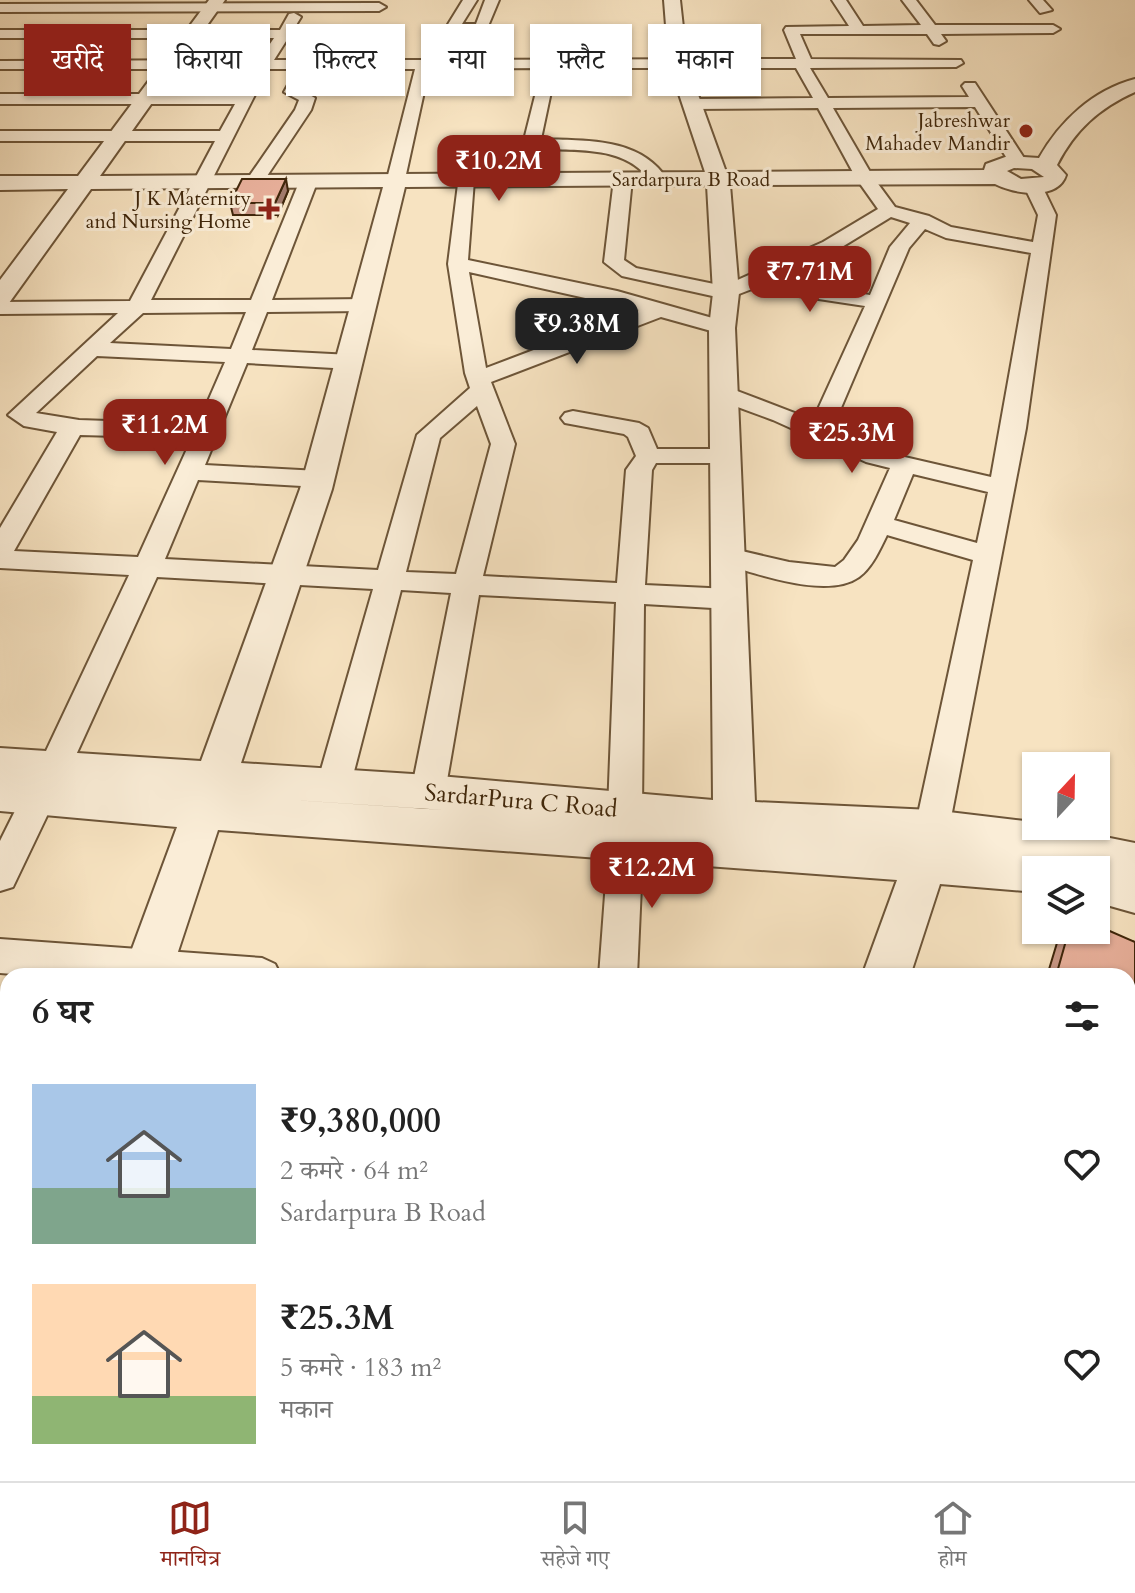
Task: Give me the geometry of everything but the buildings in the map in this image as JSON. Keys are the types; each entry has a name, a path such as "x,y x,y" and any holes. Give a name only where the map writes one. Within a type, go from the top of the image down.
{"street":[{"path":"455,24 470,0"},
{"path":"483,24 492,0"},
{"path":"672,0 674,24"},
{"path":"839,0 859,30"},
{"path":"909,0 956,63 1017,161 1039,177"},
{"path":"4,7 56,4 385,4"},
{"path":"35,24 56,4"},
{"path":"115,24 132,4"},
{"path":"200,24 214,4"},
{"path":"270,55 301,4"},
{"path":"350,24 385,4"},
{"path":"1042,249 946,232 922,220 888,211 865,178 823,103 803,64 791,30 1053,29"},
{"path":"0,34 24,34"},
{"path":"0,56 24,34"},
{"path":"270,34 284,34"},
{"path":"692,104 823,103 956,63"},
{"path":"761,64 803,64 980,102"},
{"path":"0,65 24,65"},
{"path":"889,968 929,845 1002,488 1047,215 1039,177 1054,149 1076,121 1101,98 1135,85"},
{"path":"148,968 319,479 421,86"},
{"path":"0,152 7,136 51,96"},
{"path":"208,431 73,426 20,415 137,307 247,96"},
{"path":"255,181 303,110 307,98 302,96"},
{"path":"523,180 543,96"},
{"path":"689,96 718,179 738,288 722,328 734,819"},
{"path":"0,298 146,98"},
{"path":"0,99 245,99"},
{"path":"7,136 226,136"},
{"path":"532,144 601,148 634,155 653,166 658,179"},
{"path":"999,177 994,169 996,166 1017,161"},
{"name":"Sardarpura B Road","path":"0,183 999,177 1014,184 1039,177"},
{"path":"623,179 614,262 639,274 877,302"},
{"path":"0,876 31,786 149,568 261,306 309,180"},
{"path":"428,792 467,585 503,444 480,384 458,264 465,180"},
{"path":"738,288 830,246 888,211"},
{"path":"819,432 900,247 922,220"},
{"path":"458,264 617,297 722,328"},
{"path":"0,308 366,305"},
{"path":"333,787 429,435 480,384 659,310"},
{"path":"90,349 351,362"},
{"path":"724,394 819,432 862,453 1002,488"},
{"path":"573,418 631,428 639,433 648,456"},
{"path":"0,551 73,426"},
{"path":"648,456 726,456"},
{"path":"618,968 626,825 630,594 639,470 648,456"},
{"path":"729,557 806,574 839,575 849,572 878,524 905,463"},
{"path":"190,472 319,479"},
{"path":"878,524 989,555"},
{"path":"0,559 730,599"},
{"name":"SardarPura C Road","path":"0,764 31,786 929,845 1025,839 1135,862"},
{"name":"SardarPura C Road","path":"209,796 333,787 428,792 626,825 734,819 929,845 1022,869"},
{"path":"1110,887 1135,893"},
{"path":"0,956 110,968"}],"place":[{"name":"Jabreshwar Mahadev Mandir","path":"1026,131"},
{"name":"J K Maternity and Nursing Home","path":"269,209"}]}
